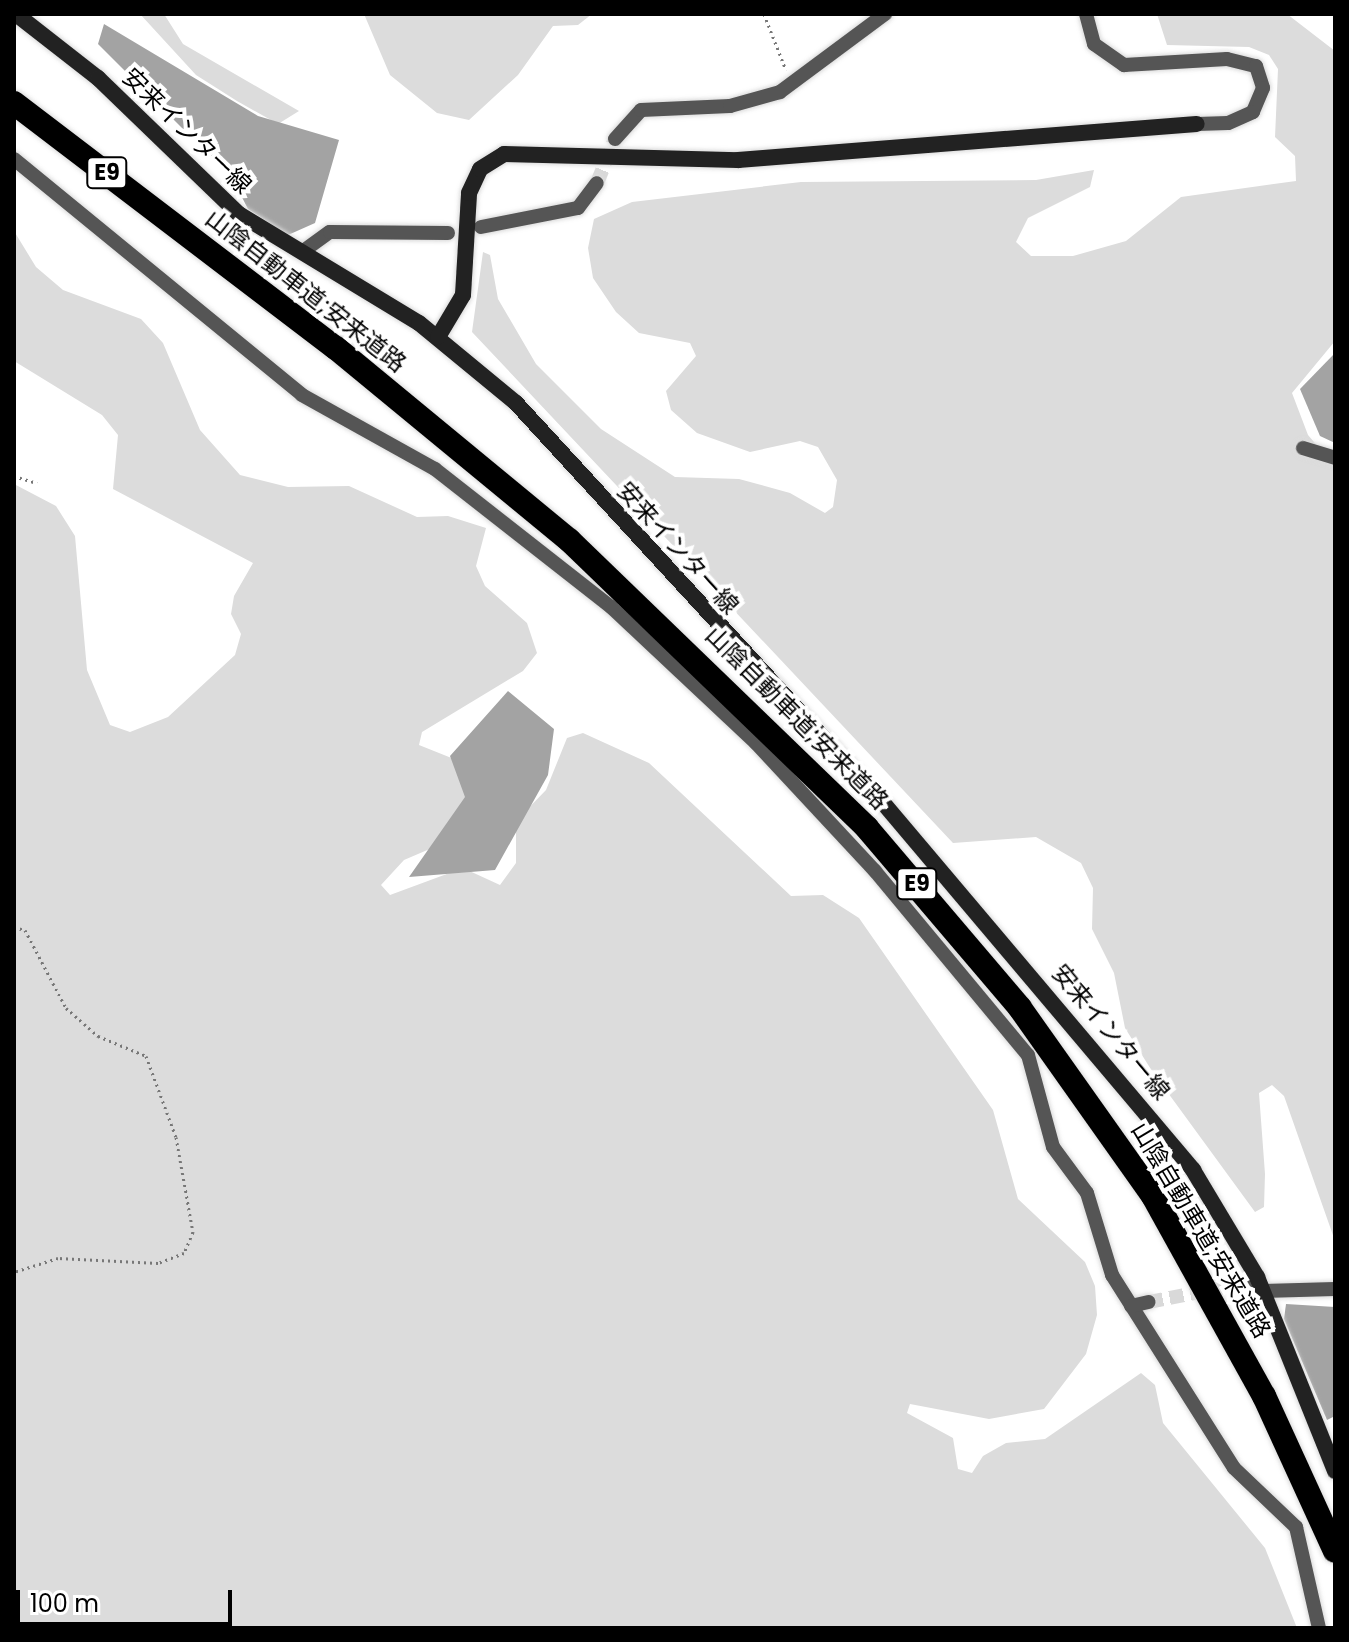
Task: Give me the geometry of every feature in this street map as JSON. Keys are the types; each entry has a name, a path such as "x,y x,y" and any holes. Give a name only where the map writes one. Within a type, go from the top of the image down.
{"highway":[{"name":"山陰自動車道;安来道路","path":"14,103 336,348 676,636 947,917 1153,1196 1264,1396 1335,1551"}],"main road":[{"name":"安来インター線","path":"16,14 98,78 239,214 438,337 516,403 953,881 1193,1170 1260,1284 1335,1471"},
{"path":"438,337 463,295 469,193 480,169 504,154 738,160 1197,124"}],"street":[{"path":"615,139 641,110 730,106 792,84 852,32 885,14"},
{"path":"1086,14 1094,44 1124,65 1227,59 1256,66 1263,88 1253,112 1228,123 1197,124"},
{"path":"14,159 302,395 435,469 611,607 756,743 946,951 1028,1055 1053,1147 1087,1193 1112,1275 1234,1468 1296,1527 1319,1628"},
{"path":"481,227 578,208 597,183"},
{"path":"302,252 330,232 448,233"},
{"path":"1303,448 1335,458"},
{"path":"1241,1284 1335,1289"},
{"path":"1131,1306 1149,1302"}],"path":[{"path":"764,14 792,84"},
{"path":"14,476 37,483"},
{"path":"14,927 25,930 66,1008 98,1036 146,1056 176,1137 193,1232 184,1253 158,1263 58,1258 14,1272"}],"shaded area":[{"path":"140,14 164,14 183,44 299,111 278,124 237,101 196,75"},
{"path":"364,14 592,14 578,25 553,26 518,75 469,120 437,113 390,75"},
{"path":"1157,14 1287,14 1335,51 1335,341 1292,393 1308,435 1335,467 1335,1241 1284,1096 1272,1085 1259,1093 1265,1174 1264,1207 1255,1212 1152,1071 1125,1028 1114,973 1092,929 1093,888 1081,863 1036,837 953,843 472,332 483,252 490,255 498,299 536,364 601,429 675,477 739,479 790,493 825,513 833,507 837,480 818,447 800,441 750,452 697,433 671,410 666,391 696,356 690,343 639,333 616,312 593,278 588,248 594,219 632,202 801,182 1036,180 1094,170 1090,187 1028,218 1016,242 1031,256 1073,256 1126,241 1181,197 1296,181 1295,156 1275,137 1278,69 1269,55 1249,47 1167,45"},
{"path":"104,24 258,116 339,140 315,223 288,235 248,209 232,178 98,44"},
{"path":"14,231 36,267 63,290 141,319 163,343 200,430 240,475 288,487 349,486 417,517 448,516 486,528 476,566 485,586 527,623 537,653 523,671 422,732 419,745 459,761 469,797 439,845 404,860 381,885 390,895 463,868 500,885 516,863 516,821 546,790 567,738 583,733 649,763 791,896 823,895 859,918 993,1110 1018,1199 1085,1262 1095,1286 1097,1315 1086,1354 1044,1409 989,1419 910,1404 907,1413 953,1438 958,1469 972,1473 983,1456 1006,1443 1045,1439 1141,1373 1155,1385 1163,1423 1265,1548 1297,1628 14,1628 14,484 56,506 75,536 87,670 110,725 130,732 168,717 235,655 241,634 231,614 234,596 253,563 113,489 118,435 102,415 14,361"},
{"path":"1335,353 1335,443 1320,436 1300,389"},
{"path":"508,691 554,729 548,775 495,870 409,877 465,797 450,756"},
{"path":"1286,1304 1335,1307 1335,1416 1327,1420 1284,1319"}],"tunnel":[{"path":"597,183 615,139"},
{"path":"1149,1302 1241,1284"}]}
